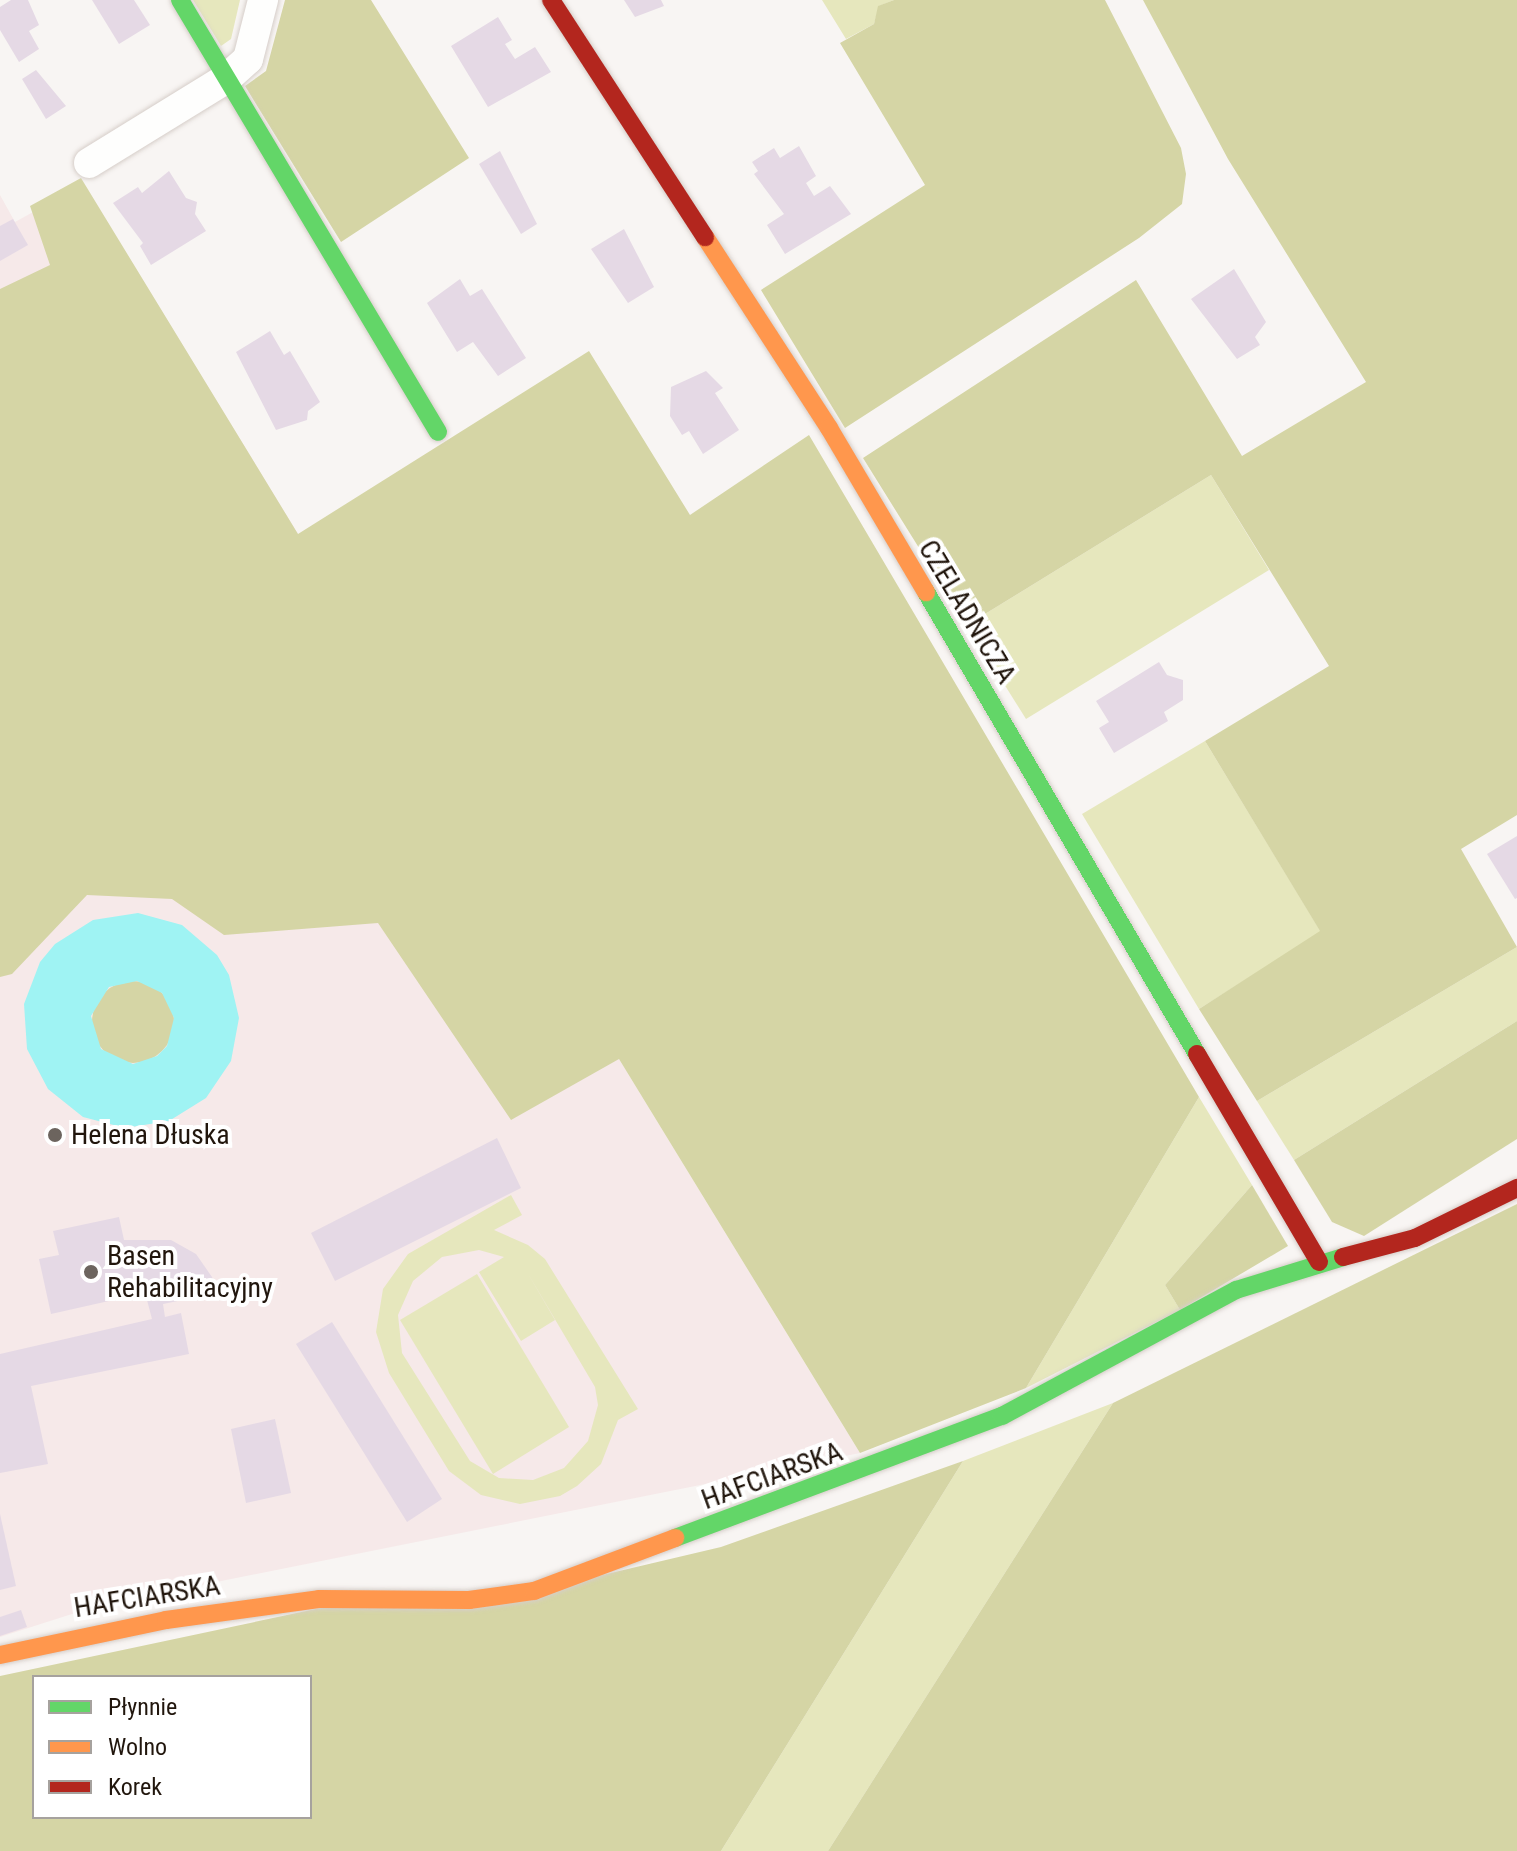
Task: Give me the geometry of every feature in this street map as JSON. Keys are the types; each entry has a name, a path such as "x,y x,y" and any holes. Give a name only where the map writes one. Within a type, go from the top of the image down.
{"street":[{"path":"180,0 438,432"},
{"path":"89,163 227,78 248,59 263,0"},
{"name":"CZELADNICZA","path":"551,0 829,428 1319,1262"},
{"name":"HAFCIARSKA","path":"0,1655 166,1620 319,1599 469,1600 534,1591 1002,1416 1236,1290 1319,1262 1415,1238 1517,1188"}],"shaded area":[{"path":"84,184 860,1453 97,1606 0,1637 0,195 15,222"}],"green space":[{"path":"193,0 240,0 231,39 221,46"},
{"path":"285,0 371,0 469,158 341,242 245,86 266,71"},
{"path":"822,0 894,0 879,6 874,24 846,39"},
{"path":"894,0 1105,0 1181,148 1186,174 1182,204 1139,238 845,428 761,290 925,185 840,43 874,24 878,6"},
{"path":"1143,0 1517,0 1517,815 1461,849 1517,947 1257,1101 1199,1009 1320,931 1205,741 1329,666 1211,475 967,625 863,458 1136,280 1242,456 1366,382 1228,159"},
{"path":"81,178 298,534 589,351 690,515 809,435 1199,1097 1026,1388 860,1453 619,1059 511,1120 378,923 224,935 172,899 87,895 12,974 0,977 0,289 50,265 30,206"},
{"path":"1211,475 1269,570 1026,719 967,625"},
{"path":"1205,741 1321,932 1199,1009 1082,814"},
{"path":"1517,947 1517,1021 1294,1160 1257,1101"},
{"path":"125,981 141,981 156,988 167,999 174,1022 171,1038 162,1051 141,1063 125,1063 110,1056 99,1045 92,1030 92,1014 99,999 110,988"},
{"path":"1517,1021 1517,1139 1364,1236 1332,1222 1294,1160"},
{"path":"1199,1097 1252,1185 1165,1285 1180,1310 1026,1388"},
{"path":"1252,1185 1288,1246 1180,1310 1165,1285"},
{"path":"511,1195 522,1215 494,1230 528,1245 545,1259 638,1409 618,1420 601,1464 577,1486 560,1496 520,1504 481,1495 449,1471 389,1373 376,1332 383,1289 408,1254","holes":["479,1250 504,1257 479,1272 521,1341 555,1320 527,1272 595,1387 598,1405 588,1441 564,1468 533,1480 499,1478 470,1461 402,1353 398,1315 413,1281 442,1257"]},
{"path":"1517,1204 1517,1851 828,1851 1113,1403"},
{"path":"477,1274 569,1427 493,1474 400,1320"},
{"path":"1113,1403 828,1851 721,1851 963,1461"},
{"path":"963,1461 721,1851 0,1851 0,1676 325,1607 526,1593 721,1547"}],"water":[{"path":"138,913 182,925 217,955 229,975 239,1018 231,1061 206,1098 169,1121 125,1128 83,1117 48,1089 27,1049 24,1004 40,962 55,944 93,920","holes":["137,981 162,993 174,1018 167,1046 157,1056 133,1064 101,1049 91,1016 109,987"]}],"building":[{"path":"11,0 28,0 39,25 29,31 39,49 19,62 0,30 0,7"},
{"path":"92,0 134,0 150,25 119,44"},
{"path":"624,0 661,0 664,6 635,17"},
{"path":"498,17 512,40 505,44 515,59 535,47 551,72 488,107 451,46"},
{"path":"36,70 66,106 46,119 22,79"},
{"path":"799,146 816,176 806,183 814,196 830,186 851,214 785,254 767,225 784,214 754,174 758,171 752,162 774,148 780,158"},
{"path":"500,151 537,224 521,234 479,164"},
{"path":"169,171 186,198 197,202 195,214 206,231 151,265 140,246 143,243 113,203 138,187 142,193"},
{"path":"13,219 28,245 0,261 0,226"},
{"path":"624,229 654,287 628,303 591,249"},
{"path":"1234,269 1266,322 1255,337 1260,345 1237,359 1191,299"},
{"path":"460,279 470,296 482,289 526,358 498,376 473,342 457,352 427,303"},
{"path":"270,331 284,355 290,351 320,402 308,411 307,420 276,430 236,352"},
{"path":"706,371 723,388 715,393 739,430 703,454 689,431 682,435 670,416 671,387"},
{"path":"1159,662 1167,675 1183,680 1183,700 1164,712 1168,721 1114,753 1099,728 1109,722 1096,701"},
{"path":"1517,836 1517,898 1515,899 1487,854"},
{"path":"497,1138 521,1188 335,1281 311,1233"},
{"path":"119,1217 124,1240 171,1240 196,1254 212,1277 217,1293 163,1304 165,1317 181,1313 189,1354 31,1386 48,1464 0,1473 0,1354 152,1319 143,1285 129,1288 131,1296 51,1314 39,1259 59,1255 53,1231"},
{"path":"332,1322 442,1499 407,1522 296,1344"},
{"path":"275,1419 291,1493 246,1503 231,1429"},
{"path":"0,1514 16,1586 0,1590"},
{"path":"21,1610 27,1627 0,1636 0,1617"}],"traffic: fast":[{"path":"180,0 438,432"},
{"path":"926,592 1197,1054"},
{"path":"675,1538 1002,1416 1236,1290 1343,1257"}],"traffic: slow":[{"path":"705,237 829,428 926,592"},
{"path":"0,1655 166,1620 319,1599 469,1600 534,1591 675,1538"}],"traffic: jam":[{"path":"551,0 705,237"},
{"path":"1197,1054 1319,1262"},
{"path":"1343,1257 1415,1238 1517,1188"}],"place":[{"name":"Helena Dłuska","path":"55,1135"},
{"name":"Basen Rehabilitacyjny","path":"91,1272"}]}
